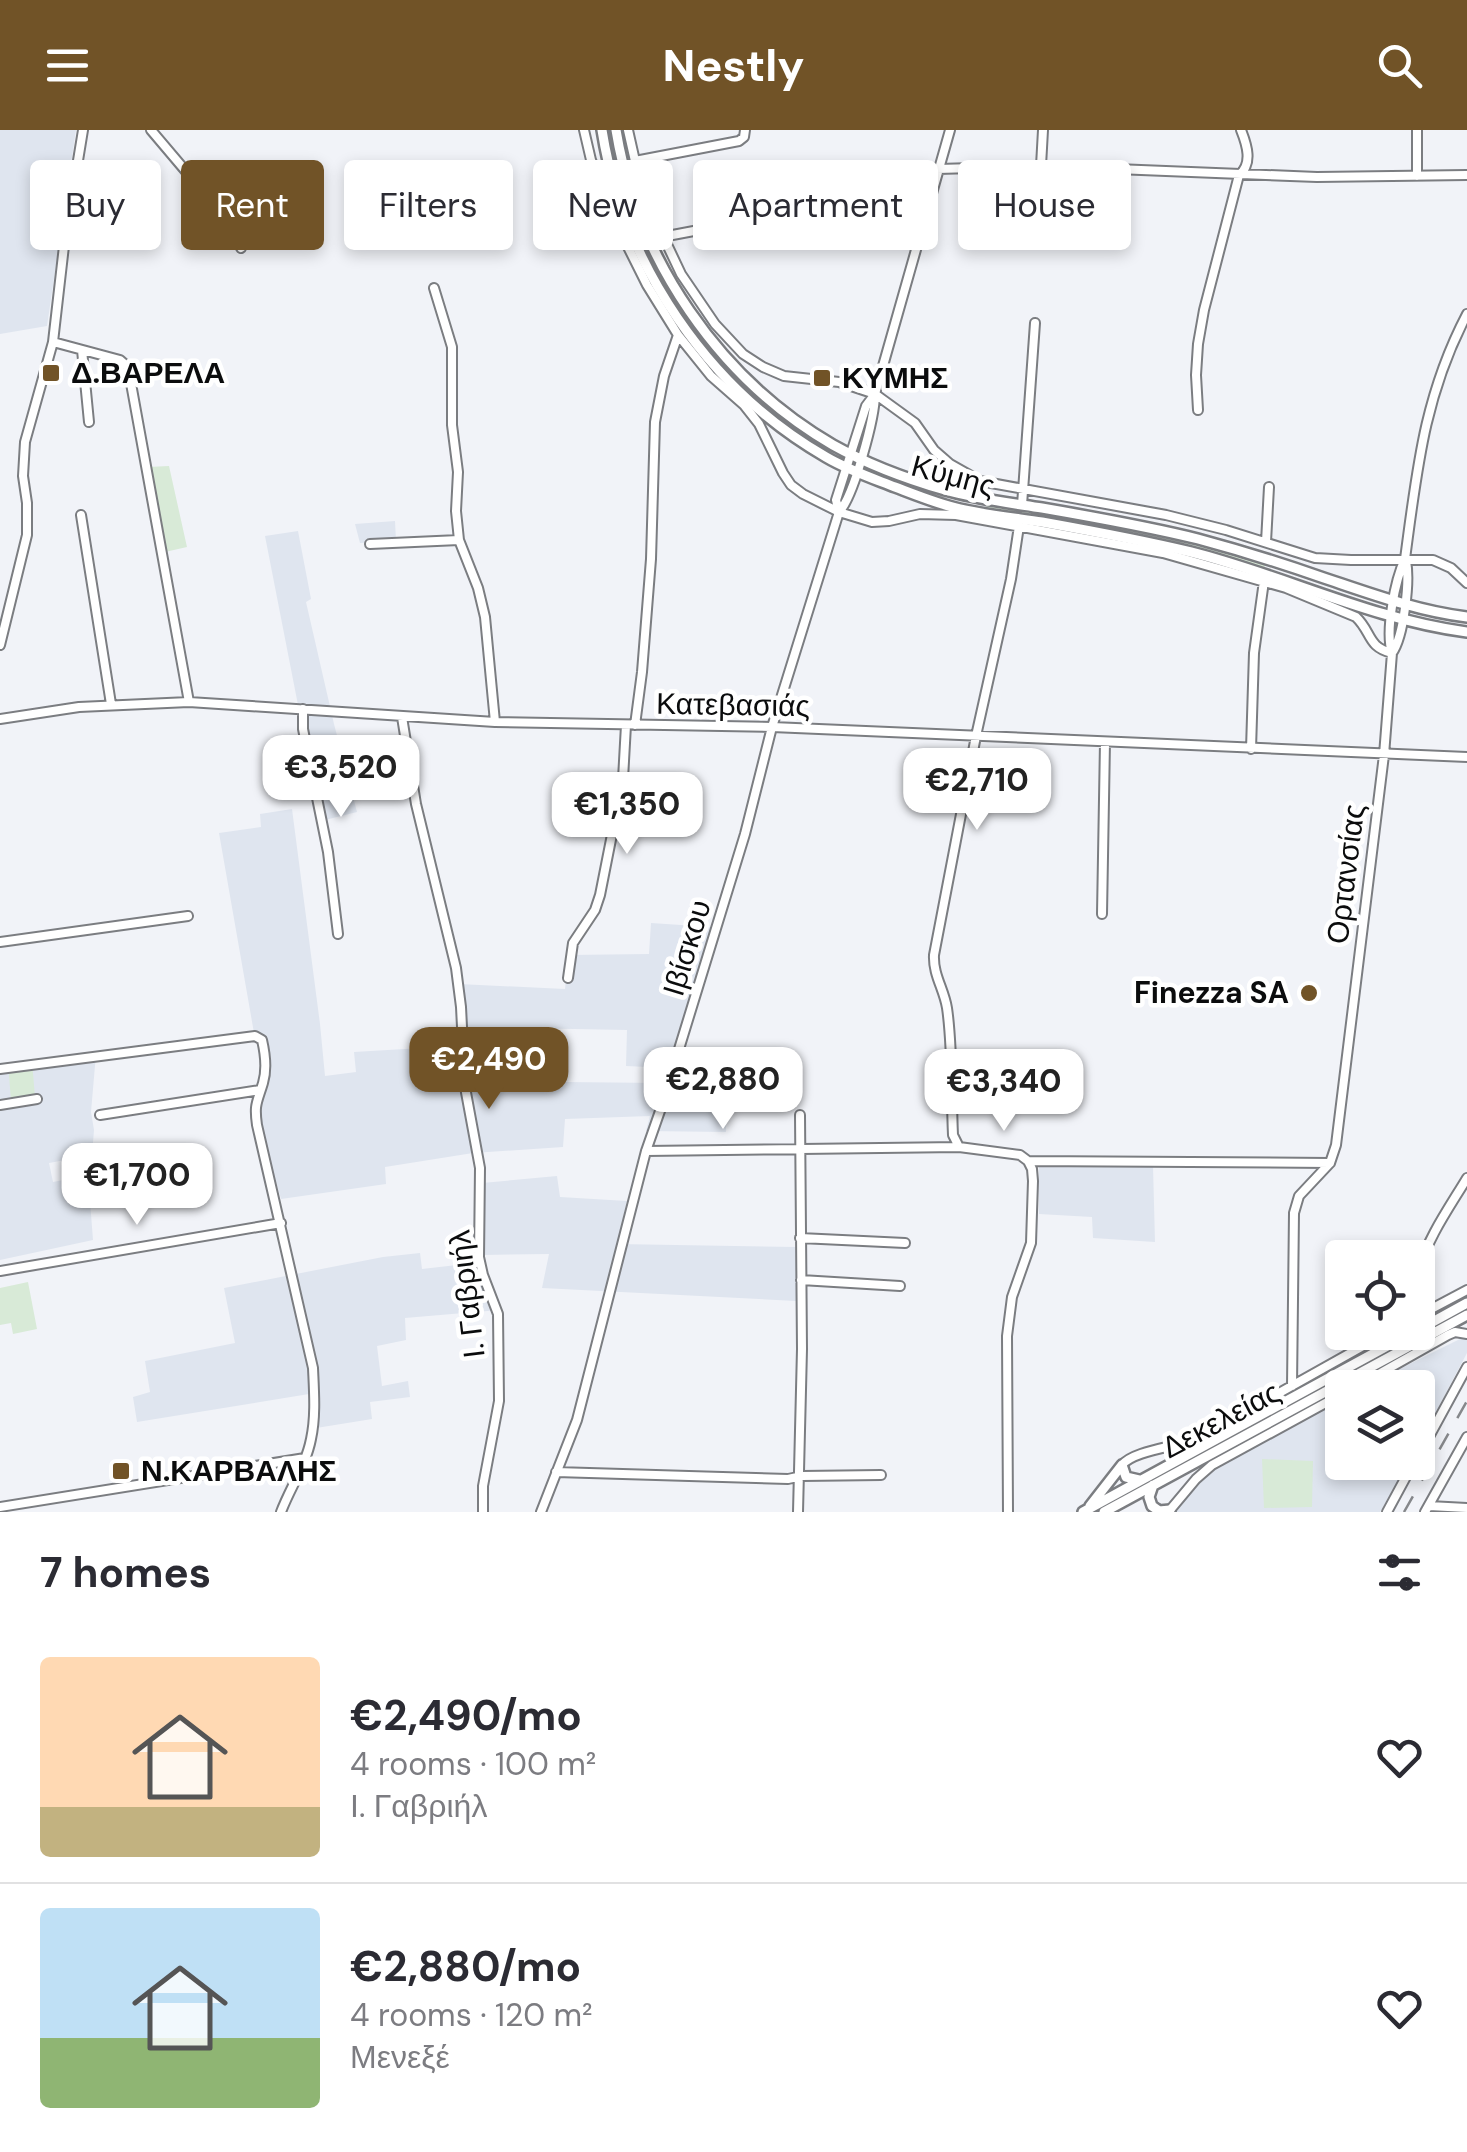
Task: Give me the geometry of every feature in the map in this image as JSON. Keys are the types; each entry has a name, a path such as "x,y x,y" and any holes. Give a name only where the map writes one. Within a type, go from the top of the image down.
{"main road":[{"name":"Κύμης","path":"602,130 624,218 660,291 687,333 722,373 804,444 851,470 960,508 1095,531 1196,554 1397,617 1467,632"},
{"name":"Κύμης","path":"616,130 636,211 672,284 698,324 768,397 810,430 855,456 945,490 1202,540 1399,603 1467,618"},
{"name":"Δεκελείας","path":"1435,1321 1467,1303"},
{"name":"Δεκελείας","path":"1086,1510 1467,1315"},
{"name":"Δεκελείας","path":"1104,1512 1390,1350"},
{"path":"1122,1464 1126,1477 1142,1480"},
{"path":"1086,1510 1122,1464"},
{"path":"1154,1485 1149,1496 1152,1506 1169,1511"}],"street":[{"path":"0,645 26,535 25,442 53,342 83,130"},
{"path":"152,130 181,165"},
{"path":"584,130 591,160 647,285 678,335 711,376 759,424 791,485 803,494 838,512 872,522 938,513 1163,552 1286,588 1356,617 1373,644 1392,653"},
{"path":"628,130 635,160"},
{"path":"640,160 739,141 745,130"},
{"name":"Ιβίσκου","path":"938,169 950,130"},
{"path":"1041,160 1043,130"},
{"path":"1198,410 1196,361 1201,327 1239,175 1248,160 1241,130"},
{"path":"1417,130 1417,176"},
{"path":"938,169 958,168"},
{"path":"1131,170 1239,175 1467,175"},
{"path":"669,250 694,296 752,361 784,376 839,382 874,394 906,415 934,450 958,470 980,481 1166,515 1316,558 1424,559 1441,563 1467,583"},
{"name":"Ιβίσκου","path":"540,1512 577,1420 646,1151 746,834 772,727 838,512 836,500 851,470 866,406 874,394 915,250"},
{"path":"434,288 452,347 458,540 483,604 495,722"},
{"name":"Ορτανσίας","path":"1292,1386 1294,1212 1299,1196 1330,1164 1336,1145 1384,755 1392,653 1398,645 1397,617 1408,572 1405,559 1421,442 1442,370 1467,314"},
{"path":"1022,505 1036,323"},
{"path":"568,978 573,943 600,895 624,779 630,725 642,672 652,559 655,422 664,376 678,335"},
{"path":"53,342 120,360 128,367 189,702"},
{"path":"82,350 89,422"},
{"path":"1266,542 1269,487"},
{"path":"81,514 111,704"},
{"path":"959,1147 953,1135 947,1010 936,976 934,954 1018,526"},
{"path":"370,544 458,540"},
{"path":"1250,749 1254,653 1264,581"},
{"name":"Κατεβασιάς","path":"0,719 111,704 189,702 495,722 772,727 1467,757"},
{"path":"303,708 302,728 328,852 338,934"},
{"name":"Ι. Γαβριήλ","path":"402,717 416,804 456,968 465,1088 480,1168 479,1257 498,1314 499,1407 483,1486 483,1512"},
{"path":"1102,914 1106,742"},
{"path":"0,942 188,916"},
{"path":"0,1068 255,1036 262,1040 265,1072 255,1102 257,1126 313,1368 311,1439 281,1512"},
{"path":"100,1115 260,1090"},
{"path":"0,1105 36,1099"},
{"path":"798,1512 802,1348 800,1115"},
{"path":"646,1151 959,1147 1020,1155 1028,1161 1330,1164"},
{"path":"1008,1512 1007,1336 1012,1298 1031,1243 1033,1181 1028,1161"},
{"path":"1430,1240 1467,1178"},
{"path":"0,1271 280,1223"},
{"path":"800,1238 905,1243"},
{"path":"801,1280 900,1286"},
{"path":"1435,1307 1467,1290"},
{"path":"1386,1370 1467,1325"},
{"path":"1455,1332 1467,1334"},
{"path":"1122,1464 1129,1456 1188,1443 1356,1350"},
{"path":"1435,1425 1467,1367"},
{"path":"1169,1511 1212,1465 1325,1403"},
{"path":"1427,1509 1467,1437"},
{"path":"0,1507 305,1458"},
{"path":"556,1472 788,1479 881,1474"},
{"path":"1386,1512 1404,1480"},
{"path":"1427,1509 1467,1508"}],"shaded area":[{"path":"0,130 76,130 72,160 30,160 30,250 58,250 47,326 0,334"},
{"path":"395,521 396,541 360,543 355,524"},
{"path":"298,531 311,599 306,602 357,812 321,821 304,728 305,706 298,705 265,536"},
{"path":"292,809 325,1076 356,1072 354,1052 556,1040 563,1082 662,1083 662,1089 727,1090 726,1132 646,1131 650,1116 565,1119 563,1147 473,1153 385,1167 386,1184 281,1199 261,1131 258,1103 269,1084 264,1039 254,1033 219,833 261,827 260,814"},
{"path":"651,923 711,927 668,1068 626,1066 627,1030 465,1027 459,984 565,989 568,955 649,954"},
{"path":"96,1054 92,1155 49,1163 53,1182 88,1175 93,1240 0,1260 0,1065 8,1064 12,1100 32,1061"},
{"path":"1039,1165 1153,1166 1155,1242 1093,1238 1092,1217 1039,1214"},
{"path":"557,1176 560,1197 627,1201 617,1244 796,1247 796,1301 542,1288 549,1254 482,1255 482,1183"},
{"path":"420,1253 422,1269 483,1262 499,1310 405,1318 406,1340 377,1346 382,1386 408,1381 410,1397 370,1402 372,1419 310,1429 309,1394 137,1422 133,1397 150,1392 145,1361 235,1343 224,1288"},
{"path":"1464,1337 1467,1340 1467,1353 1435,1414 1435,1370 1397,1370"},
{"path":"1325,1407 1325,1480 1398,1480 1380,1512 1175,1512 1212,1465"}],"green space":[{"path":"606,130 611,130 617,160 612,160"},
{"path":"642,250 650,250 687,314 729,367 726,370 681,316"},
{"path":"169,466 187,547 165,552 148,467"},
{"path":"987,503 1149,532 1266,564 1264,568 1148,537 986,509"},
{"path":"32,1061 35,1097 11,1100 8,1064"},
{"path":"28,1282 37,1329 13,1334 11,1323 0,1325 0,1288"},
{"path":"1262,1459 1313,1461 1312,1507 1264,1508"}],"railway":[{"path":"1404,1512 1467,1401"}],"place":[{"name":"Δ.ΒΑΡΕΛΑ","path":"51,373"},
{"name":"ΚΥΜΗΣ","path":"822,378"},
{"name":"Finezza SA","path":"1309,993"},
{"name":"Ν.ΚΑΡΒΑΛΗΣ","path":"121,1471"}]}
